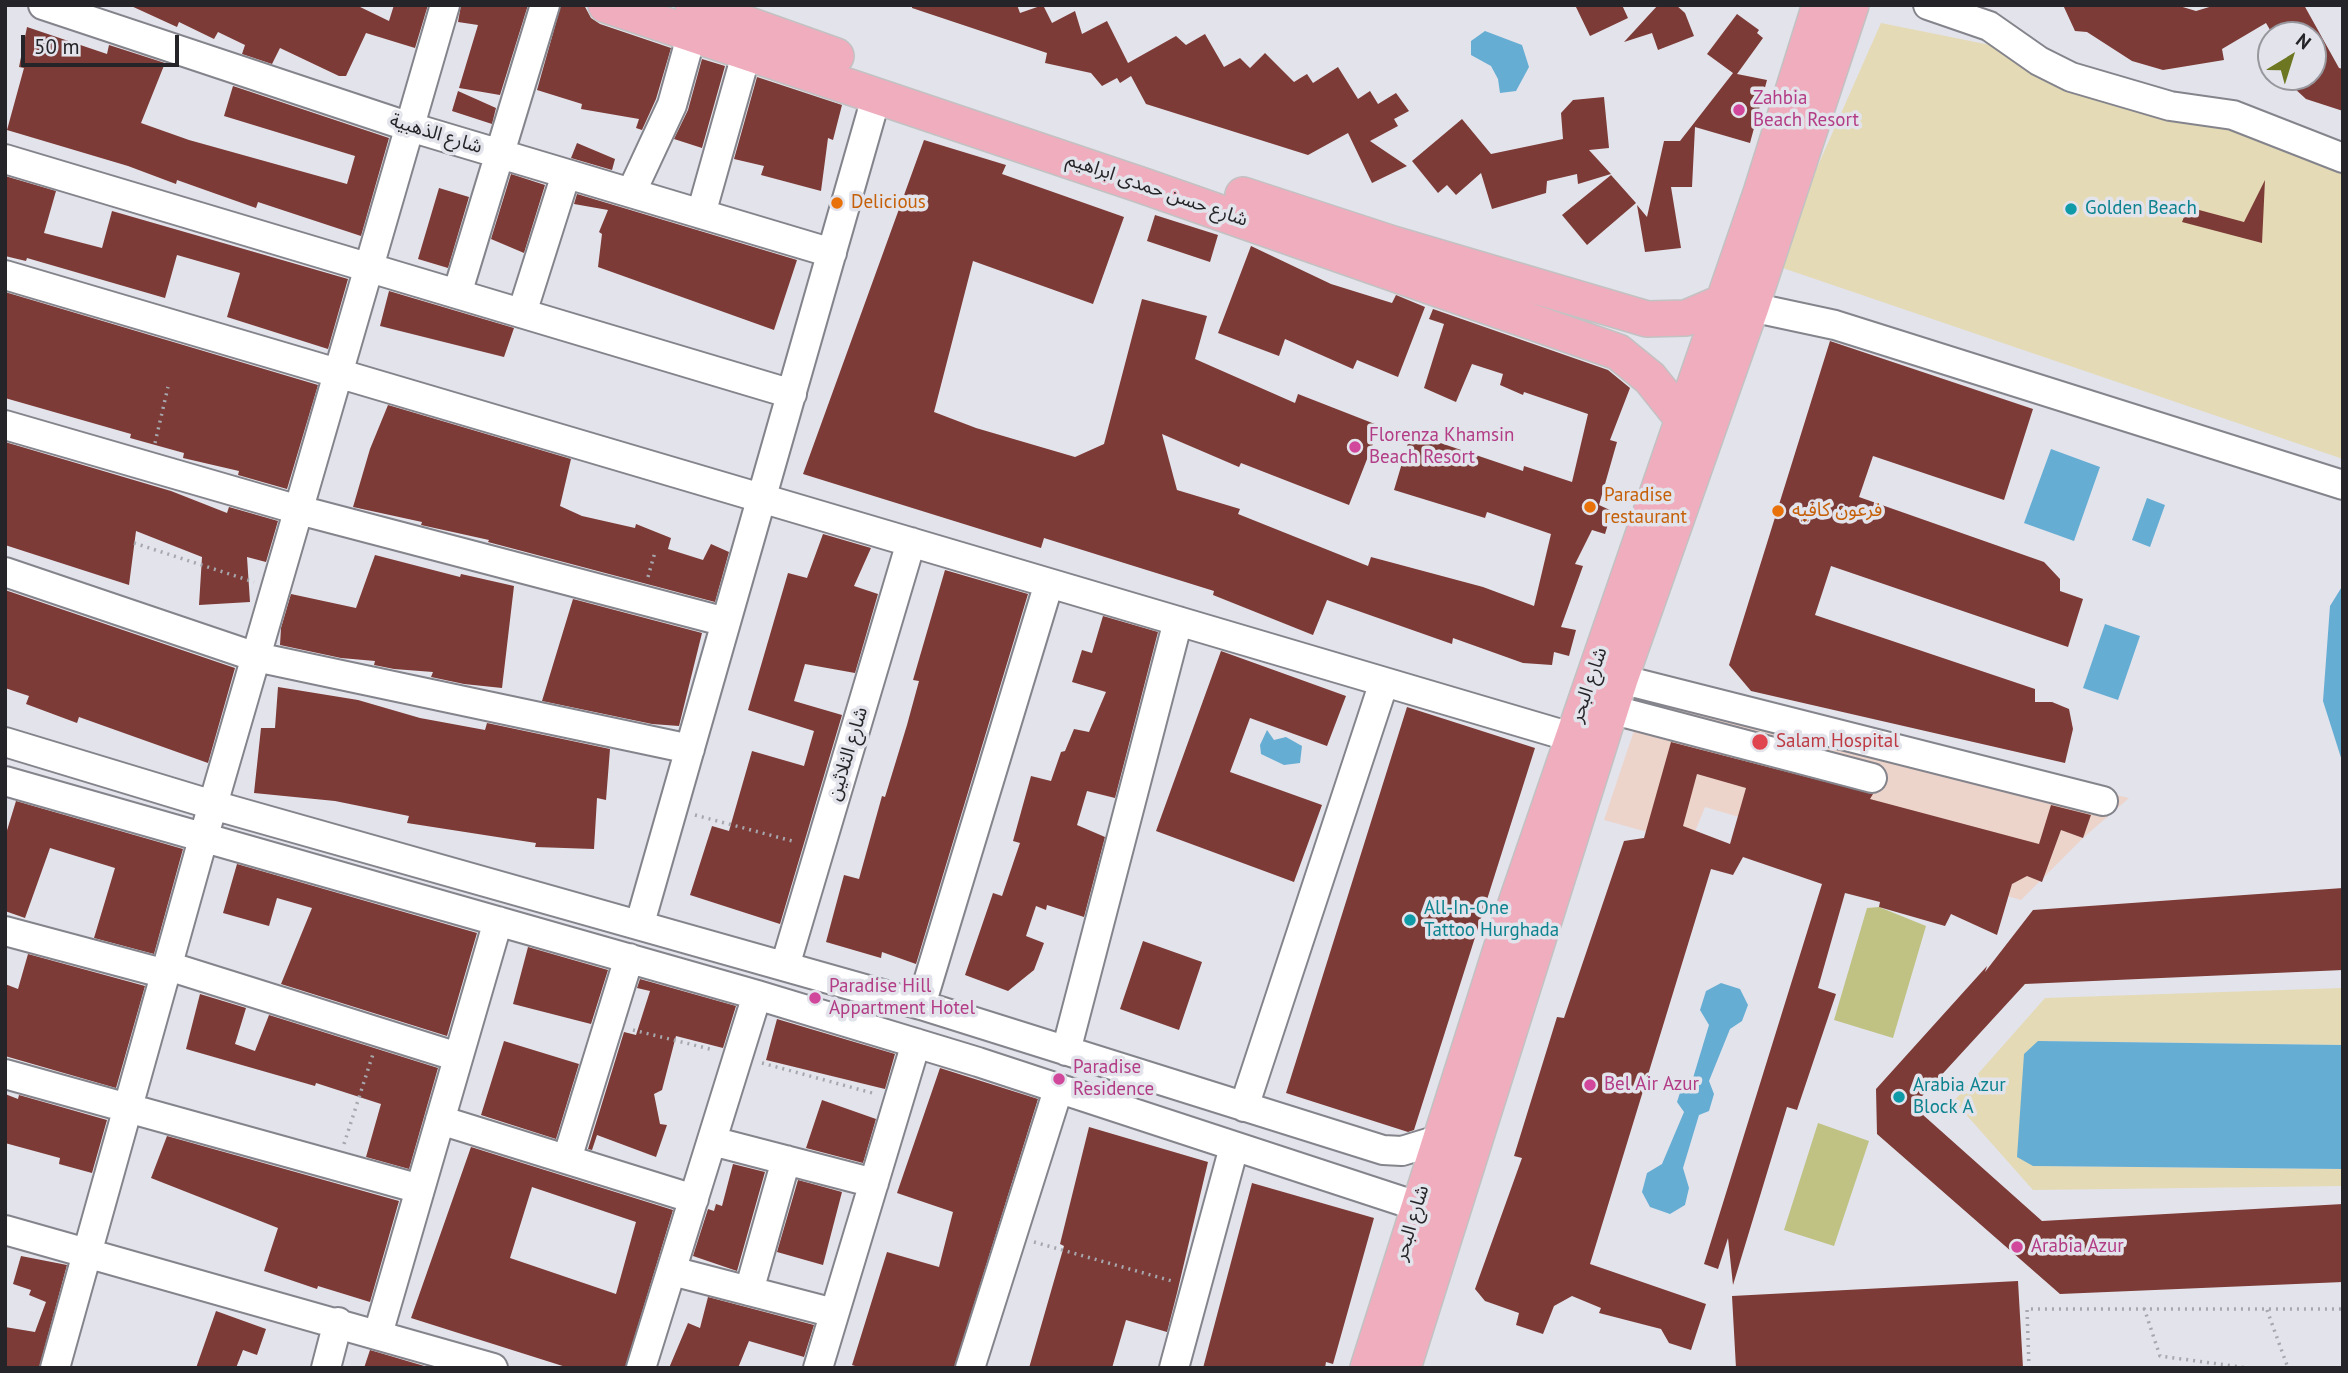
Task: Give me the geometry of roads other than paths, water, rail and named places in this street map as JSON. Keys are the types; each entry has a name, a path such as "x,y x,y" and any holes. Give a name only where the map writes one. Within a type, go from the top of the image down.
{"main road":[{"name":"شارع حسن حمدى ابراهيم","path":"607,5 693,19 1270,205 1628,314 1647,319 1676,320 1736,305"},
{"name":"شارع البحر","path":"1403,1368 1736,305 1820,5"},
{"name":"شارع البحر","path":"1368,1368 1438,1140 1571,737 1682,418 1736,305 1851,5"},
{"name":"شارع حسن حمدى ابراهيم","path":"693,19 747,51 1618,352 1650,378 1682,418"},
{"path":"1618,352 1626,349 1635,336 1635,328 1628,314"}],"street":[{"name":"شارع الذهبية","path":"43,5 410,127 832,253"},
{"path":"55,1368 203,839 445,5"},
{"path":"457,294 545,5"},
{"path":"1928,5 1989,26 2039,61 2071,77 2170,106 2233,115 2343,158"},
{"path":"631,193 672,105 693,19"},
{"path":"701,214 747,51"},
{"path":"640,923 877,94"},
{"path":"5,159 792,394"},
{"path":"522,313 566,174"},
{"path":"5,275 1571,737"},
{"path":"1736,305 1835,324 2343,485"},
{"path":"5,425 299,510 726,622"},
{"name":"شارع الثلاثين","path":"785,966 911,542"},
{"path":"5,572 256,657 690,748"},
{"path":"921,1005 1049,583"},
{"path":"1066,1051 1178,621"},
{"path":"1244,1107 1384,682"},
{"path":"1615,694 1872,778"},
{"path":"1615,694 2103,801"},
{"path":"5,742 213,805 640,923 921,1005 1352,1141 1402,1151 1438,1140"},
{"path":"5,781 757,995 978,1062 1417,1206"},
{"path":"571,942 583,907"},
{"path":"377,1334 498,921"},
{"path":"5,931 167,970 458,1057"},
{"path":"567,1159 629,958"},
{"path":"641,1368 757,995"},
{"path":"978,1062 990,1027"},
{"path":"818,1368 916,1043"},
{"path":"5,1074 420,1189"},
{"path":"970,1368 1058,1090"},
{"path":"440,1120 694,1199"},
{"path":"712,1141 874,1183"},
{"path":"1345,1183 1356,1163 1352,1141"},
{"path":"1174,1368 1234,1147"},
{"path":"749,1291 786,1160"},
{"path":"5,1230 493,1368"},
{"path":"672,1270 834,1313"},
{"path":"326,1368 338,1322"}],"water":[{"path":"1485,31 1522,45 1529,67 1516,91 1500,93 1498,79 1491,66 1471,55 1471,41"},
{"path":"2051,449 2100,467 2074,541 2024,523"},
{"path":"2147,498 2165,505 2150,547 2132,540"},
{"path":"2343,585 2343,764 2323,701 2330,606"},
{"path":"2105,624 2140,636 2118,700 2083,688"},
{"path":"1267,730 1274,740 1286,737 1302,746 1300,763 1284,765 1261,754 1260,745"},
{"path":"1721,983 1740,989 1748,1005 1742,1021 1730,1029 1709,1081 1714,1094 1709,1111 1699,1115 1683,1168 1689,1188 1685,1205 1670,1214 1650,1207 1642,1192 1647,1173 1662,1164 1684,1112 1677,1102 1683,1083 1693,1078 1709,1025 1700,1010 1706,991"},
{"path":"2038,1041 2343,1045 2343,1169 2033,1166 2017,1157 2024,1054"}],"place":[{"name":"Zahbia Beach Resort","path":"1739,110"},
{"name":"Delicious","path":"837,203"},
{"name":"Golden Beach","path":"2071,209"},
{"name":"Florenza Khamsin Beach Resort","path":"1355,447"},
{"name":"Paradise restaurant","path":"1590,507"},
{"name":"فرعون كافيه","path":"1778,511"},
{"name":"Salam Hospital","path":"1760,742"},
{"name":"All-In-One Tattoo Hurghada","path":"1410,920"},
{"name":"Paradise Hill Appartment Hotel","path":"815,998"},
{"name":"Paradise Residence","path":"1059,1079"},
{"name":"Bel Air Azur","path":"1590,1085"},
{"name":"Arabia Azur Block A","path":"1899,1097"},
{"name":"Arabia Azur","path":"2017,1247"}]}
